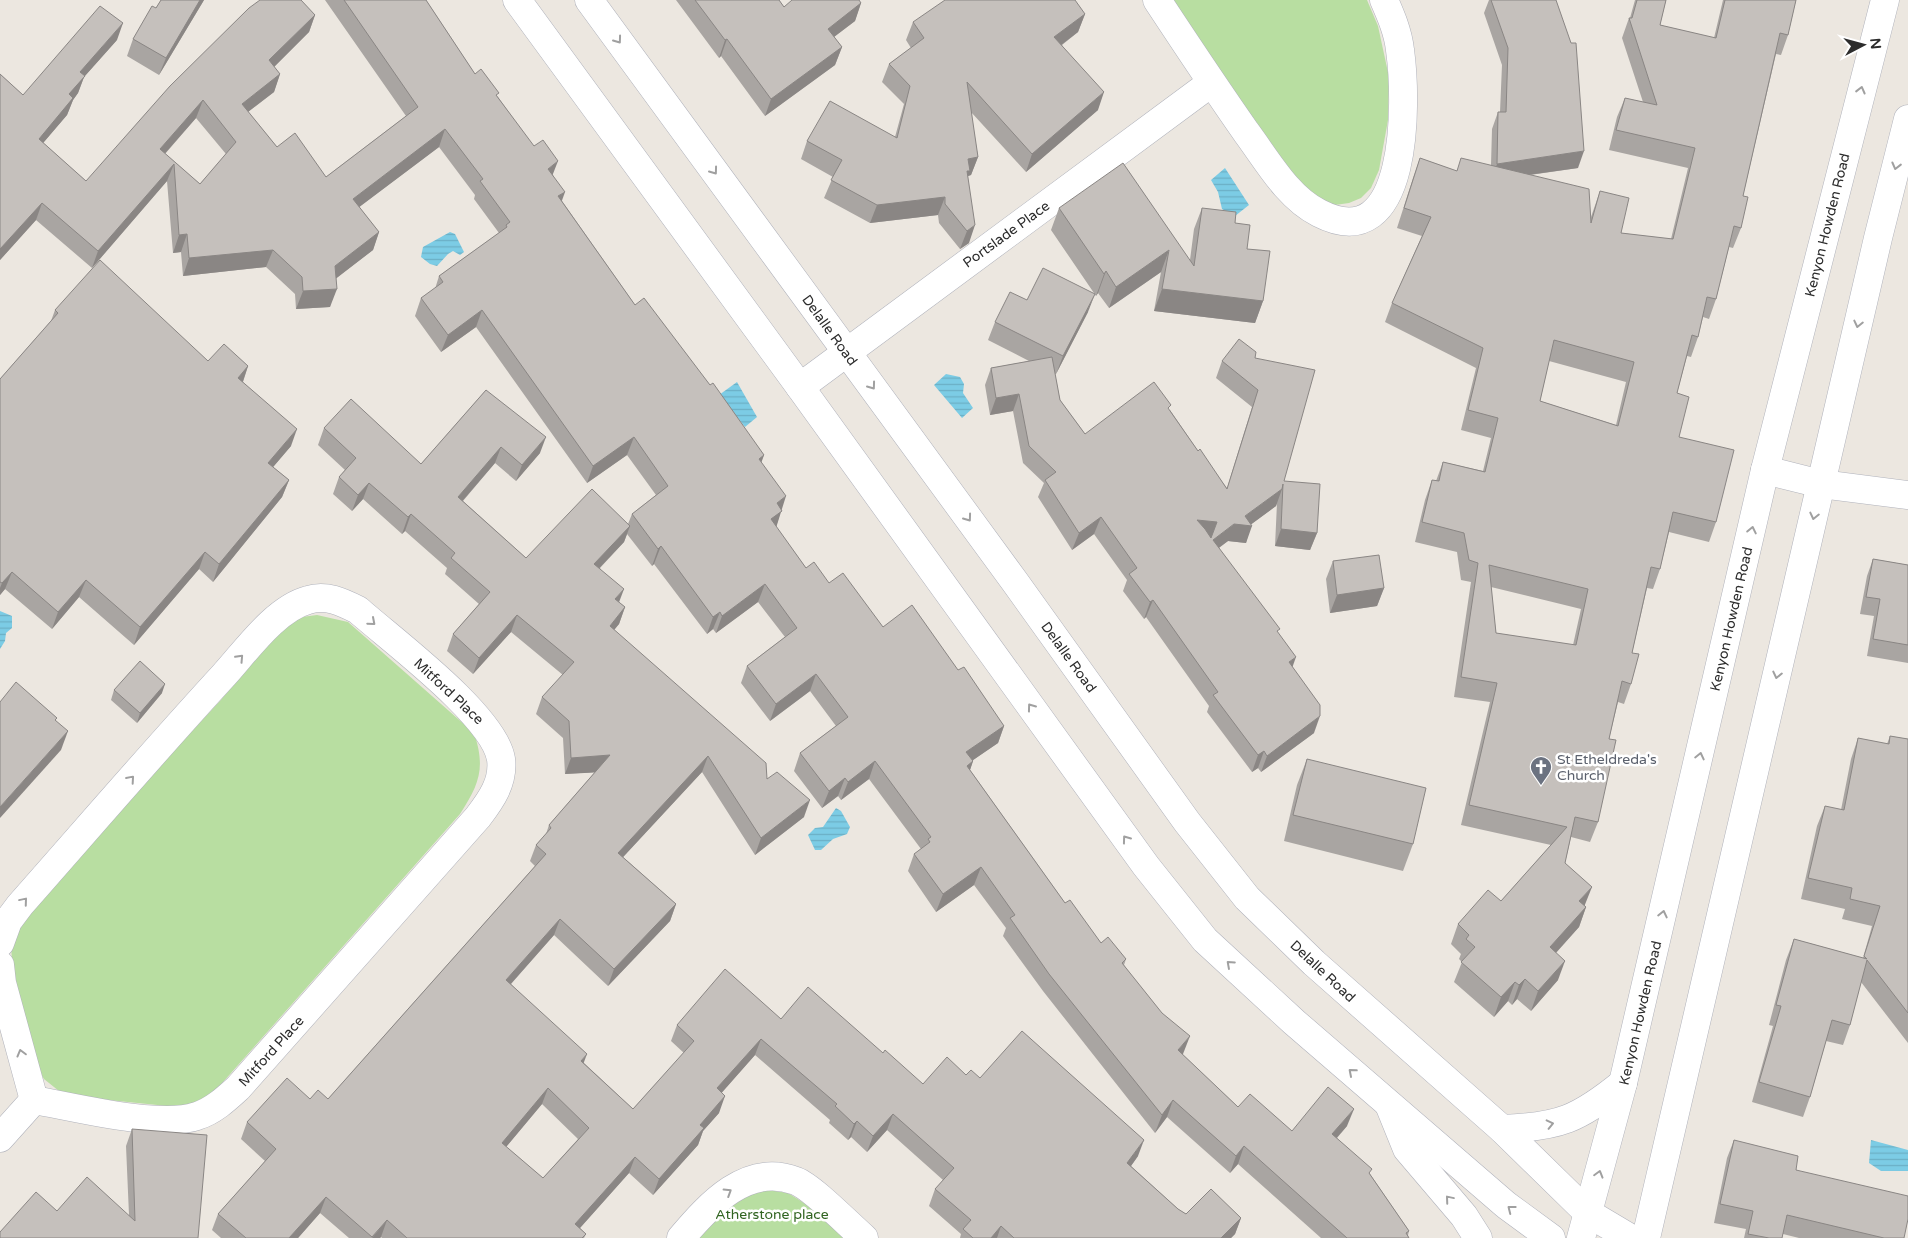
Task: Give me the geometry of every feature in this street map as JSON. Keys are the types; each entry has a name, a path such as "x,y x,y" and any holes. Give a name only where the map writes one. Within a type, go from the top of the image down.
{"street":[{"path":"516,0 800,387 1140,858 1205,940 1388,1104 1506,1206 1551,1238"},
{"name":"Delalle Road","path":"589,0 847,352 1187,822 1247,898 1391,1033 1502,1130 1584,1225 1630,1238"},
{"path":"1157,0 1211,83 1275,172 1299,199 1319,213 1353,222 1370,215 1385,202 1392,187 1403,118 1403,79 1400,48 1395,26 1384,0"},
{"name":"Kenyon Howden Road","path":"1584,1225 1623,1083 1765,470 1885,0"},
{"name":"Portslade Place","path":"800,387 1211,83"},
{"path":"1646,1238 1908,118"},
{"path":"1765,470 1821,484 1908,495"},
{"name":"Mitford Place","path":"0,943 8,921 20,905 200,700 278,617 308,600 322,597 339,600 358,610 466,705 486,726 496,741 501,760 500,780 491,800 238,1088 221,1104 197,1116 180,1119 148,1119 34,1100"},
{"path":"0,965 2,983 34,1100 0,1138"},
{"path":"1502,1130 1528,1128 1572,1119 1593,1108 1623,1083"},
{"path":"1388,1104 1406,1149 1464,1216 1478,1238"},
{"path":"681,1238 713,1201 747,1181 764,1178 797,1181 864,1238"}],"green space":[{"path":"1172,0 1367,0 1378,26 1389,77 1388,120 1379,170 1371,188 1361,198 1349,203 1335,205 1320,202 1290,175"},
{"path":"317,615 348,622 474,733 480,756 480,766 479,776 472,794 460,814 216,1090 203,1101 177,1107 79,1097 59,1091 44,1079 33,1061 13,974 11,946 19,926 94,837 219,702 284,627 302,617"},
{"name":"Atherstone place","path":"768,1190 788,1193 812,1208 845,1238 699,1238 721,1212 735,1200 755,1192"}],"water":[{"path":"1225,168 1249,205 1235,216 1222,209 1218,192 1211,180"},
{"path":"450,232 455,234 464,252 460,255 453,251 437,266 430,264 421,257 423,247"},
{"path":"946,374 960,377 964,384 963,393 973,408 962,418 934,385"},
{"path":"737,382 757,417 745,427 719,395"},
{"path":"0,611 12,616 12,628 6,633 5,641 0,649"},
{"path":"836,808 841,811 850,827 847,834 833,839 821,850 815,850 808,835 815,828 823,827"},
{"path":"1871,1140 1908,1150 1908,1171 1881,1171 1869,1163"}],"building":[{"path":"161,0 200,0 166,58 133,39 152,6 156,8"},
{"path":"260,0 301,0 315,15 269,60 280,74 242,104 277,147 295,133 326,177 418,107 344,0 426,0 475,74 481,69 499,93 496,95 534,146 543,140 558,161 548,169 565,192 558,196 635,305 644,298 710,385 713,383 764,455 759,459 786,496 777,503 782,511 771,519 806,568 814,562 829,583 843,573 883,627 912,605 958,670 964,667 1004,726 966,752 973,761 967,766 1065,903 1070,900 1101,943 1108,937 1126,959 1122,963 1162,1013 1190,1036 1178,1050 1238,1107 1250,1094 1292,1131 1328,1087 1354,1109 1332,1134 1372,1169 1369,1173 1409,1231 1406,1233 1409,1238 1347,1238 1244,1146 1236,1156 1173,1100 1162,1115 1049,974 1010,918 1015,915 981,867 943,894 914,854 930,842 928,839 931,837 875,761 848,782 845,778 829,791 800,753 848,717 816,674 776,704 747,666 797,628 765,584 722,616 720,612 713,617 661,546 658,549 632,514 668,486 634,437 593,466 482,310 448,335 421,298 443,282 439,276 507,227 506,225 510,222 480,181 483,179 445,129 353,199 379,232 335,266 337,289 303,291 302,277 273,250 189,258 187,234 179,235 174,164 98,251 42,203 0,249 0,74 23,95 100,6 123,23 80,72 85,76 69,94 73,98 39,139 86,181 170,86 249,8","holes":["203,100 236,142 200,184 160,149"]},
{"path":"695,0 779,0 784,7 792,0 859,0 861,3 828,29 842,47 771,99 727,39 725,40"},
{"path":"945,0 1075,0 1085,14 1054,37 1104,92 1032,154 967,82 978,157 968,159 970,171 967,171 975,225 967,231 945,204 945,197 877,205 831,180 842,160 807,141 830,101 897,138 910,86 889,64 924,38 913,22"},
{"path":"1491,0 1556,0 1571,43 1576,43 1584,151 1497,164 1498,112 1506,112 1508,48"},
{"path":"1637,0 1666,0 1660,25 1716,38 1725,0 1796,0 1788,35 1780,33 1743,196 1748,197 1741,228 1734,226 1716,299 1707,297 1698,337 1692,335 1677,393 1689,397 1679,437 1734,450 1716,522 1673,512 1660,569 1651,567 1632,653 1639,654 1631,684 1622,681 1609,739 1616,740 1598,822 1575,817 1565,863 1592,887 1579,901 1586,907 1550,947 1565,961 1538,991 1525,979 1519,985 1515,982 1501,997 1461,962 1475,947 1466,939 1469,935 1458,924 1488,890 1501,901 1567,827 1469,805 1497,683 1461,677 1478,563 1469,560 1464,533 1422,522 1432,480 1439,481 1443,462 1485,472 1498,418 1468,410 1483,348 1392,303 1431,217 1404,208 1420,158 1457,171 1461,158 1589,189 1591,223 1600,191 1629,198 1621,233 1673,239 1695,148 1616,130 1625,98 1657,105 1629,18 1632,18","holes":["1554,340 1634,362 1618,426 1540,401","1489,565 1588,589 1576,645 1496,633"]},
{"path":"1123,163 1194,266 1202,208 1236,212 1235,223 1250,225 1247,249 1270,251 1263,301 1162,289 1169,250 1116,287 1106,271 1104,274 1059,208"},
{"path":"100,260 208,361 224,344 248,366 238,378 297,429 268,463 289,480 219,564 205,552 140,627 86,580 58,612 12,572 2,583 0,582 0,379 58,313 55,310"},
{"path":"1043,268 1095,294 1063,356 995,322 1010,292 1027,300"},
{"path":"1239,339 1256,352 1255,358 1315,370 1284,481 1320,484 1317,533 1281,529 1283,484 1282,489 1245,516 1252,526 1234,524 1213,540 1280,629 1277,631 1296,657 1289,662 1320,705 1320,716 1267,756 1264,751 1258,755 1213,695 1218,692 1153,600 1150,602 1129,574 1137,568 1101,517 1079,533 1045,480 1056,472 1029,446 1019,394 996,398 991,368 1052,357 1060,400 1085,434 1154,382 1171,405 1168,408 1198,451 1200,449 1227,489 1258,390 1222,361","holes":["1197,520 1217,522 1211,538"]},
{"path":"486,390 546,437 522,465 501,447 458,497 526,558 592,489 630,526 594,564 624,589 615,599 625,607 610,626 766,763 767,779 777,772 810,800 761,838 708,756 618,853 676,904 614,969 560,919 506,980 587,1054 581,1061 633,1109 694,1041 677,1025 725,969 781,1019 808,987 883,1053 885,1050 923,1084 947,1057 966,1075 971,1070 980,1078 1022,1031 1144,1140 1127,1163 1178,1209 1186,1214 1211,1189 1241,1218 1221,1238 1014,1238 1001,1226 991,1238 973,1238 963,1229 971,1220 935,1189 954,1168 893,1114 873,1136 857,1121 854,1124 835,1106 837,1104 761,1039 717,1088 725,1096 700,1125 704,1128 659,1179 635,1157 575,1224 586,1234 582,1238 407,1238 387,1220 372,1237 326,1197 289,1238 246,1238 218,1214 276,1149 247,1122 287,1078 310,1099 318,1090 328,1099 546,854 536,845 551,828 549,825 610,755 571,758 569,721 542,697 574,662 517,615 479,658 453,634 490,592 451,558 455,553 411,514 408,517 369,483 358,495 339,477 356,458 324,428 351,399 421,464","holes":["548,1088 589,1128 543,1178 502,1143"]},
{"path":"1379,555 1384,588 1337,595 1333,561"},
{"path":"1873,559 1908,565 1908,645 1873,639 1880,599 1866,597"},
{"path":"140,661 165,684 140,713 114,690"},
{"path":"16,682 57,718 55,720 68,731 0,807 0,702"},
{"path":"1890,736 1908,739 1908,1013 1867,960 1850,1025 1832,1020 1810,1097 1759,1082 1781,1006 1776,1005 1794,939 1867,959 1864,956 1880,906 1850,899 1852,888 1808,878 1825,806 1844,810 1858,738 1889,744"},
{"path":"1307,759 1426,788 1413,844 1293,815"},
{"path":"132,1129 207,1135 198,1238 0,1238 0,1232 36,1192 57,1211 87,1177 135,1221"},
{"path":"1734,1140 1798,1156 1796,1170 1908,1196 1908,1219 1904,1238 1884,1238 1787,1215 1782,1238 1769,1238 1748,1234 1753,1211 1720,1204"}],"place":[{"name":"St Etheldreda's Church","path":"1541,786"}]}
